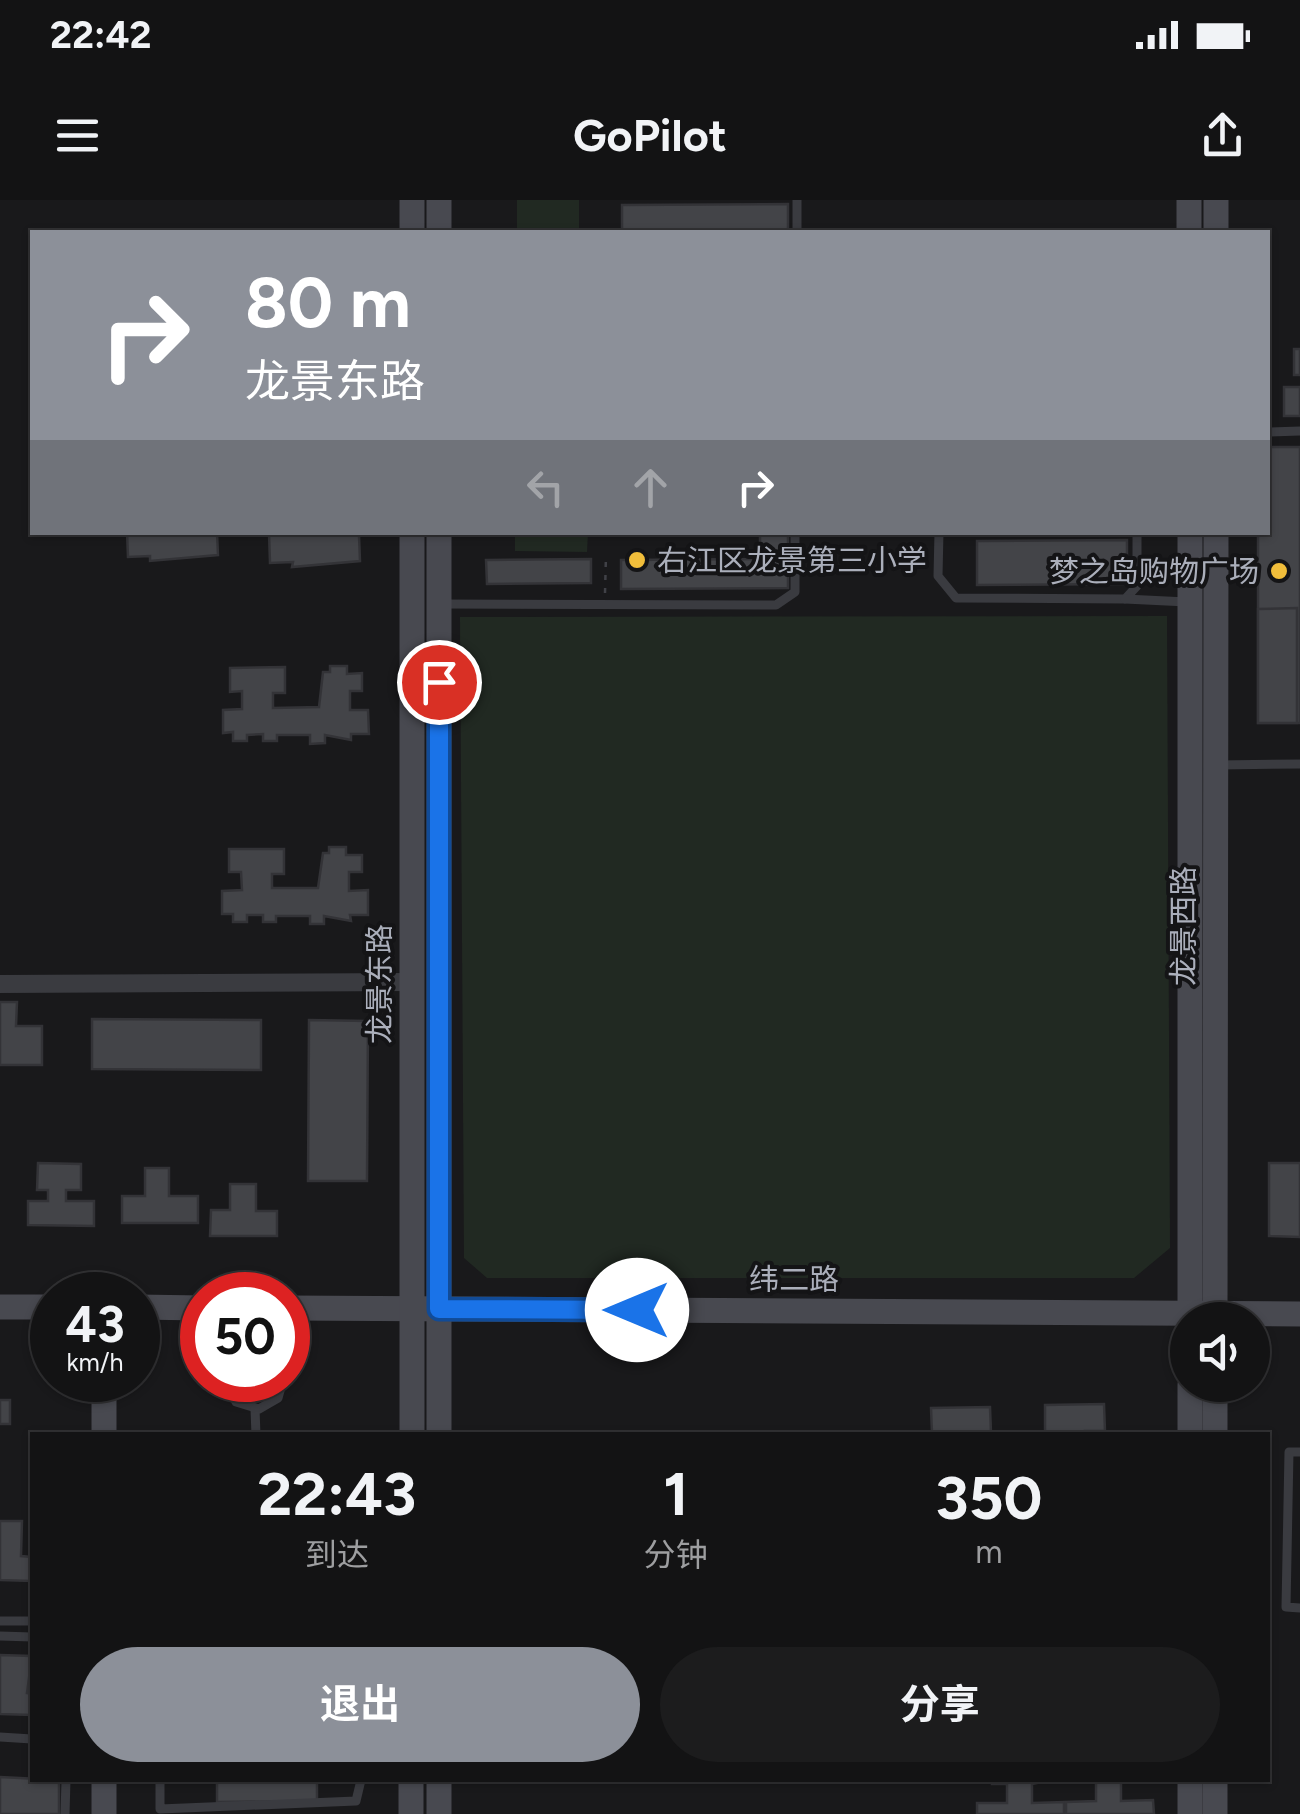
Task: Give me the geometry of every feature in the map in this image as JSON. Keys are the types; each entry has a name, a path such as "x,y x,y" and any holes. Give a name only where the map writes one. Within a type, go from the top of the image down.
{"main road":[{"path":"412,200 412,230"},
{"path":"440,200 440,230"},
{"path":"1189,200 1189,230"},
{"path":"1216,200 1216,230"},
{"name":"龙景东路","path":"412,535 412,1432"},
{"name":"龙景东路","path":"439,535 439,1432"},
{"name":"龙景西路","path":"1190,535 1203,1302"},
{"name":"龙景西路","path":"1203,1302 1216,766 1216,535"},
{"path":"0,1307 30,1307"},
{"name":"纬二路","path":"310,1308 1170,1317"},
{"name":"纬二路","path":"1270,1315 1300,1314"},
{"path":"104,1402 104,1432"},
{"path":"1190,1402 1190,1432"},
{"path":"1216,1402 1216,1432"},
{"path":"104,1782 104,1814"},
{"path":"411,1782 411,1814"},
{"path":"439,1782 439,1814"},
{"path":"1190,1782 1190,1814"},
{"path":"1215,1782 1215,1814"}],"street":[{"path":"0,984 412,982"}],"lane":[{"path":"797,200 797,230"},
{"path":"1270,432 1300,431"},
{"path":"439,604 776,605 795,592 795,535"},
{"path":"939,535 938,576 956,598 1190,602"},
{"path":"1125,599 1137,586 1137,535"},
{"path":"1216,766 1300,764"},
{"path":"236,1402 255,1409 270,1402"},
{"path":"255,1409 256,1432"},
{"path":"1300,1452 1289,1452 1286,1608 1300,1608"},
{"path":"0,1620 30,1620"},
{"path":"0,1636 30,1638"},
{"path":"0,1738 30,1739"},
{"path":"65,1814 66,1782"},
{"path":"160,1782 160,1809 356,1801 361,1782"}],"path":[{"path":"605,604 606,555"}],"shaded area":[{"path":"517,200 579,200 579,230 517,230"},
{"path":"515,535 588,535 587,552 515,551"},
{"path":"1167,616 1170,1248 1134,1278 487,1278 464,1258 460,617"}],"building":[{"path":"788,204 788,230 622,230 622,205"},
{"path":"1294,349 1300,349 1300,375 1294,375"},
{"path":"1284,387 1300,387 1300,416 1284,416"},
{"name":"梦之岛购物广场","path":"1270,447 1300,447 1300,723 1258,723 1258,535 1270,535"},
{"path":"127,535 217,535 218,555 150,561 150,556 128,557"},
{"path":"269,535 359,535 360,561 292,567 293,562 270,563"},
{"path":"760,535 788,535 788,588 621,589 621,560 760,559"},
{"path":"1127,540 1127,584 977,585 977,541"},
{"path":"591,559 591,583 487,584 486,560"},
{"path":"1297,608 1297,723 1258,723 1258,609"},
{"path":"330,666 347,666 347,674 362,673 362,691 350,691 350,710 368,710 369,734 351,734 351,740 325,735 325,743 310,744 310,735 277,735 277,741 263,741 263,734 247,735 247,741 233,741 233,732 223,733 223,710 242,709 242,691 230,692 230,668 285,667 285,693 273,693 273,708 319,707 323,672 330,672"},
{"path":"329,847 346,847 346,855 362,855 362,872 349,872 349,891 368,890 368,915 350,915 351,921 324,916 324,924 310,924 310,916 276,916 276,922 263,922 263,915 247,915 247,922 233,922 233,914 222,914 222,891 242,890 241,872 229,872 229,849 284,849 284,874 272,874 272,888 318,888 323,853 329,853"},
{"path":"0,1002 17,1002 16,1026 42,1026 42,1065 0,1065"},
{"path":"92,1019 261,1020 261,1070 92,1069"},
{"path":"309,1020 368,1021 367,1181 308,1181"},
{"path":"38,1163 81,1164 81,1190 66,1190 66,1201 94,1201 94,1226 28,1225 28,1201 48,1201 48,1190 37,1190"},
{"path":"1269,1163 1300,1163 1300,1237 1269,1236"},
{"path":"145,1168 169,1168 169,1196 198,1196 198,1223 122,1223 122,1196 145,1196"},
{"path":"230,1184 256,1184 256,1211 277,1211 277,1236 210,1236 211,1210 230,1210"},
{"path":"0,1400 10,1400 10,1424 0,1424"},
{"path":"1104,1404 1105,1431 1045,1431 1045,1405"},
{"path":"990,1407 991,1432 932,1432 931,1408"},
{"path":"0,1521 22,1521 21,1556 30,1557 30,1581 0,1580"},
{"path":"0,1655 30,1656 30,1715 0,1714"},
{"path":"0,1777 59,1782 59,1814 0,1814"},
{"path":"217,1782 317,1782 317,1801 217,1802"},
{"path":"1042,1782 1032,1784 1032,1803 1064,1802 1064,1814 977,1814 977,1803 1007,1803 1007,1784 992,1784"},
{"path":"1096,1782 1121,1782 1121,1801 1153,1800 1154,1814 1066,1814 1066,1802 1096,1801"}],"place":[{"name":"右江区龙景第三小学","path":"637,560"},
{"name":"梦之岛购物广场","path":"1279,571"}],"route":[{"path":"439,682 439,1309 637,1310"}]}
